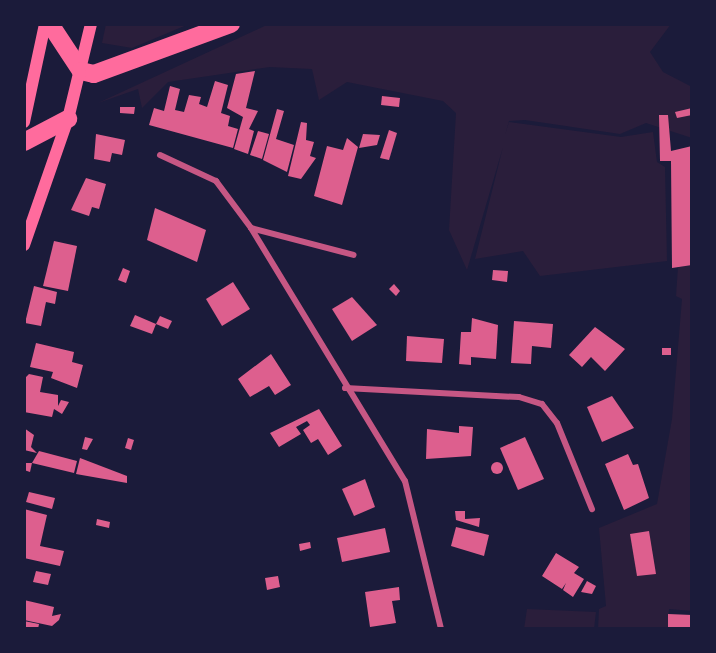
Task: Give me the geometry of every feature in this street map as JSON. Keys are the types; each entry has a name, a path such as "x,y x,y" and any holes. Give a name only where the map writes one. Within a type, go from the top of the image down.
{"highway":[{"path":"47,24 81,71 118,69 231,24"},
{"path":"24,142 68,119"}],"main road":[{"path":"24,122 47,24"},
{"path":"24,245 68,119 91,24"}],"street":[{"path":"160,155 216,181 251,228 345,388 405,481 441,629"},
{"path":"251,228 354,255"},
{"path":"345,388 519,397 542,404 557,423 592,509"}],"shaded area":[{"path":"106,24 189,24 132,48 102,43"},
{"path":"269,24 671,24 650,52 663,72 692,87 692,138 646,123 620,134 525,120 509,121 505,135 509,122 621,137 653,132 657,162 665,167 667,261 540,276 523,251 475,259 503,147 467,270 449,230 456,113 443,101 347,82 319,100 312,69 270,67 168,82 142,108 138,89 98,103"},
{"path":"692,265 692,611 669,609 668,629 598,629 599,609 606,606 599,528 657,504 672,419 682,299 676,296 678,267"},
{"path":"527,609 596,612 594,629 524,629"}],"building":[{"path":"255,71 246,108 258,111 249,129 254,131 248,154 234,149 243,117 227,108 236,74"},
{"path":"215,81 228,85 221,113 230,116 228,126 238,129 233,148 149,125 154,108 164,111 170,86 180,89 175,110 184,112 189,95 201,97 199,104 207,107"},
{"path":"382,96 400,98 399,107 381,105"},
{"path":"120,107 135,107 134,114 120,113"},
{"path":"692,108 692,115 677,118 675,112"},
{"path":"277,109 284,111 276,139 294,145 287,172 263,160"},
{"path":"659,115 668,115 671,151 692,146 692,265 672,268 671,161 660,161"},
{"path":"301,122 307,123 306,140 314,142 310,156 316,158 301,179 288,176"},
{"path":"389,130 397,133 389,160 380,158"},
{"path":"258,131 269,134 262,159 250,155"},
{"path":"96,134 125,140 122,155 112,153 110,162 94,159"},
{"path":"363,134 380,135 377,145 359,148"},
{"path":"347,138 358,147 342,205 314,196 327,146 343,150"},
{"path":"86,178 106,184 99,209 92,207 89,216 71,210"},
{"path":"155,208 206,230 197,262 147,240"},
{"path":"54,241 77,246 68,291 43,286"},
{"path":"123,268 130,271 126,283 118,280"},
{"path":"493,270 508,271 507,282 492,280"},
{"path":"233,282 250,309 222,326 206,299"},
{"path":"394,284 400,291 396,296 389,289"},
{"path":"34,286 57,292 55,304 46,302 41,326 25,323"},
{"path":"352,297 377,325 352,341 332,309"},
{"path":"135,315 156,324 152,334 130,326"},
{"path":"160,316 172,321 168,329 156,324"},
{"path":"472,318 498,325 496,359 471,357 471,365 459,364 461,332 471,332"},
{"path":"514,321 553,324 551,348 532,346 531,364 511,363"},
{"path":"595,327 625,349 605,371 591,357 582,367 569,355"},
{"path":"407,336 444,339 442,363 406,361"},
{"path":"36,343 74,352 72,362 83,365 77,388 51,378 53,372 30,367"},
{"path":"662,348 671,348 671,355 662,355"},
{"path":"271,354 291,385 275,395 269,386 250,397 238,379"},
{"path":"29,374 43,377 40,392 58,395 58,406 61,400 69,402 62,414 54,409 52,417 24,412 24,379"},
{"path":"612,396 634,428 602,442 587,407"},
{"path":"319,409 342,446 328,455 318,439 311,443 303,430 310,425 307,421 296,427 301,434 279,447 270,433"},
{"path":"459,426 473,427 471,456 426,459 427,429 459,433"},
{"path":"24,428 34,435 31,447 37,453 24,450"},
{"path":"85,437 93,439 87,450 82,449"},
{"path":"525,437 544,479 518,490 500,448"},
{"path":"128,438 134,440 131,450 125,448"},
{"path":"39,451 77,461 74,473 32,463"},
{"path":"628,454 633,465 638,464 649,498 624,510 605,464"},
{"path":"80,458 127,476 127,483 76,474"},
{"path":"499,462 502,463 502,473 495,474 492,473 491,466 492,463"},
{"path":"24,463 32,463 30,472 24,470"},
{"path":"365,479 375,507 354,516 342,489"},
{"path":"29,492 55,498 52,509 26,502"},
{"path":"24,509 47,515 40,546 64,551 60,566 24,558"},
{"path":"455,511 465,511 465,519 480,518 479,527 456,520"},
{"path":"97,519 110,522 109,528 96,525"},
{"path":"456,527 489,535 484,556 451,546"},
{"path":"385,528 390,552 342,562 337,538"},
{"path":"649,531 656,574 637,576 630,534"},
{"path":"310,542 311,548 300,551 299,544"},
{"path":"556,553 579,567 574,573 584,579 573,597 563,590 566,583 562,589 542,576"},
{"path":"36,571 51,574 48,585 33,582"},
{"path":"278,576 280,587 267,590 265,578"},
{"path":"587,581 596,586 592,594 581,592"},
{"path":"399,587 400,600 392,601 396,623 370,627 365,592"},
{"path":"24,600 54,607 52,616 61,614 59,620 52,626 24,620"},
{"path":"668,614 692,615 692,629 668,629"},
{"path":"24,621 39,624 38,629 24,629"}]}
